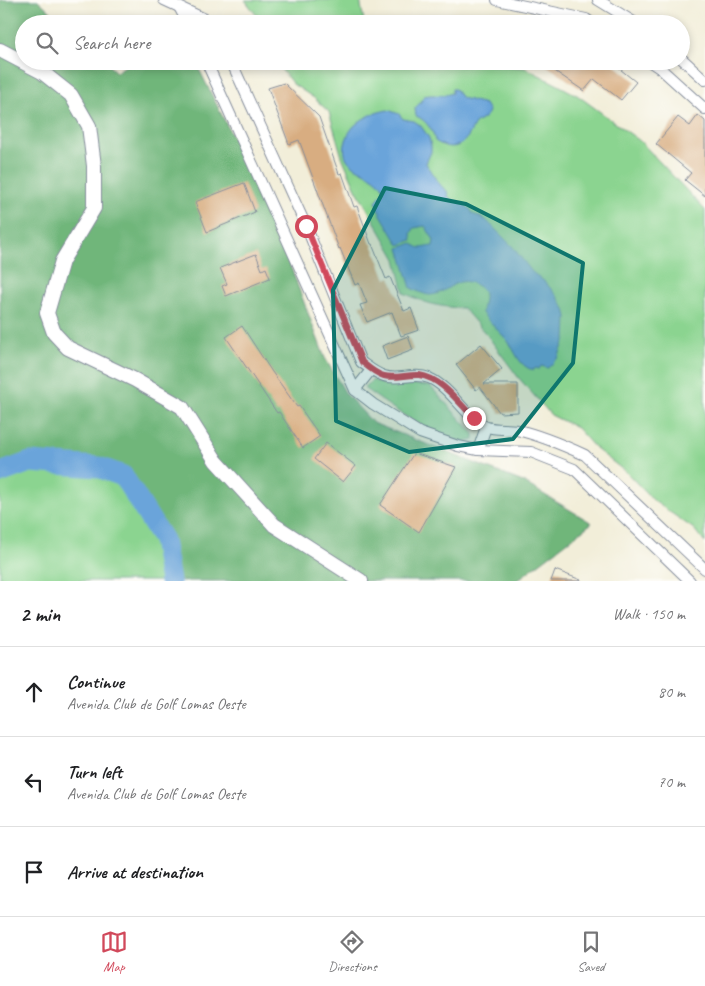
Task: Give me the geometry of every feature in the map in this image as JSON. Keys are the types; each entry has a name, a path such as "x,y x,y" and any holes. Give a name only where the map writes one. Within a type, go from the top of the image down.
{"main road":[{"path":"0,50 15,58"},
{"path":"38,70 71,95 89,126 94,166 94,208 62,261 47,312 54,333 68,348 135,380 182,407 216,461 274,526 362,581"}],"street":[{"path":"164,0 196,15"},
{"path":"497,0 567,15"},
{"path":"598,0 622,15"},
{"path":"179,8 183,15"},
{"path":"690,66 705,80"},
{"path":"210,70 355,390 373,404 420,433 458,446 478,450 531,452 574,469 690,581"},
{"path":"234,70 306,226 362,362 371,370 385,377 420,375 429,378 442,385 474,418 486,426 517,430 564,445 585,455 705,569"},
{"path":"662,70 705,109"},
{"path":"355,390 371,370"},
{"path":"478,450 486,426"}],"highlighted area":[{"path":"385,188 466,204 583,263 573,363 513,439 409,452 336,421 333,290"}],"green space":[{"path":"0,0 38,0 54,15 15,15 15,70 114,70 116,72 119,70 199,70 270,212 325,358 346,394 373,423 523,482 592,523 516,581 162,581 156,543 118,482 96,474 32,469 0,481"},
{"path":"245,0 360,0 363,15 256,15"},
{"path":"282,70 530,70 577,95 640,141 705,210 705,543 694,529 654,501 627,473 596,449 577,428 551,415 463,308 433,304 404,293 396,259 356,189 342,157 329,112 314,98 293,84"},
{"path":"373,380 385,385 410,384 430,386 474,434 474,440 463,441 450,438 418,424 365,389 364,387"},
{"path":"31,469 96,474 118,482 156,543 162,581 0,581 0,481"}],"water":[{"path":"452,89 455,89 462,98 485,104 489,111 485,117 475,124 466,140 454,147 450,147 435,141 433,133 428,126 416,116 415,108 424,96 452,93"},
{"path":"388,110 399,114 403,119 414,121 425,132 431,146 431,152 426,163 442,187 447,191 449,198 463,204 473,214 486,220 512,246 532,272 545,282 557,296 565,309 567,317 566,338 558,358 548,368 541,366 539,369 533,370 521,362 507,340 482,313 484,294 482,289 477,286 469,282 457,283 442,292 429,295 411,288 399,248 412,243 420,248 433,246 434,240 425,226 414,228 411,234 412,240 399,245 377,208 376,202 384,190 379,182 356,168 345,155 345,146 352,128 366,117"}],"building":[{"path":"553,70 621,70 636,82 621,100 594,79 584,91"},
{"path":"284,83 319,117 339,174 342,173 354,207 357,206 386,279 390,277 404,311 411,308 419,330 401,336 392,312 367,322 360,305 367,303 359,283 355,285 339,249 299,140 289,144 268,88"},
{"path":"698,115 705,121 705,196 685,180 691,173 656,144 678,117 690,126"},
{"path":"244,183 255,212 207,232 195,202"},
{"path":"256,254 262,270 266,268 270,278 226,296 222,286 227,284 220,268"},
{"path":"242,326 272,372 320,436 303,448 226,337"},
{"path":"408,336 413,350 387,360 382,346"},
{"path":"481,344 502,369 484,384 518,384 518,412 500,413 480,387 476,390 456,365"},
{"path":"326,443 356,466 343,482 314,459"},
{"path":"414,453 456,467 419,532 380,505"},
{"path":"555,570 581,580 581,581 551,581"}],"waterway":[{"path":"0,473 30,462 98,467 123,476 163,540 170,581"}],"route":[{"path":"306,226 362,362 371,370 385,377 420,375 429,378 442,385 474,418"}]}
